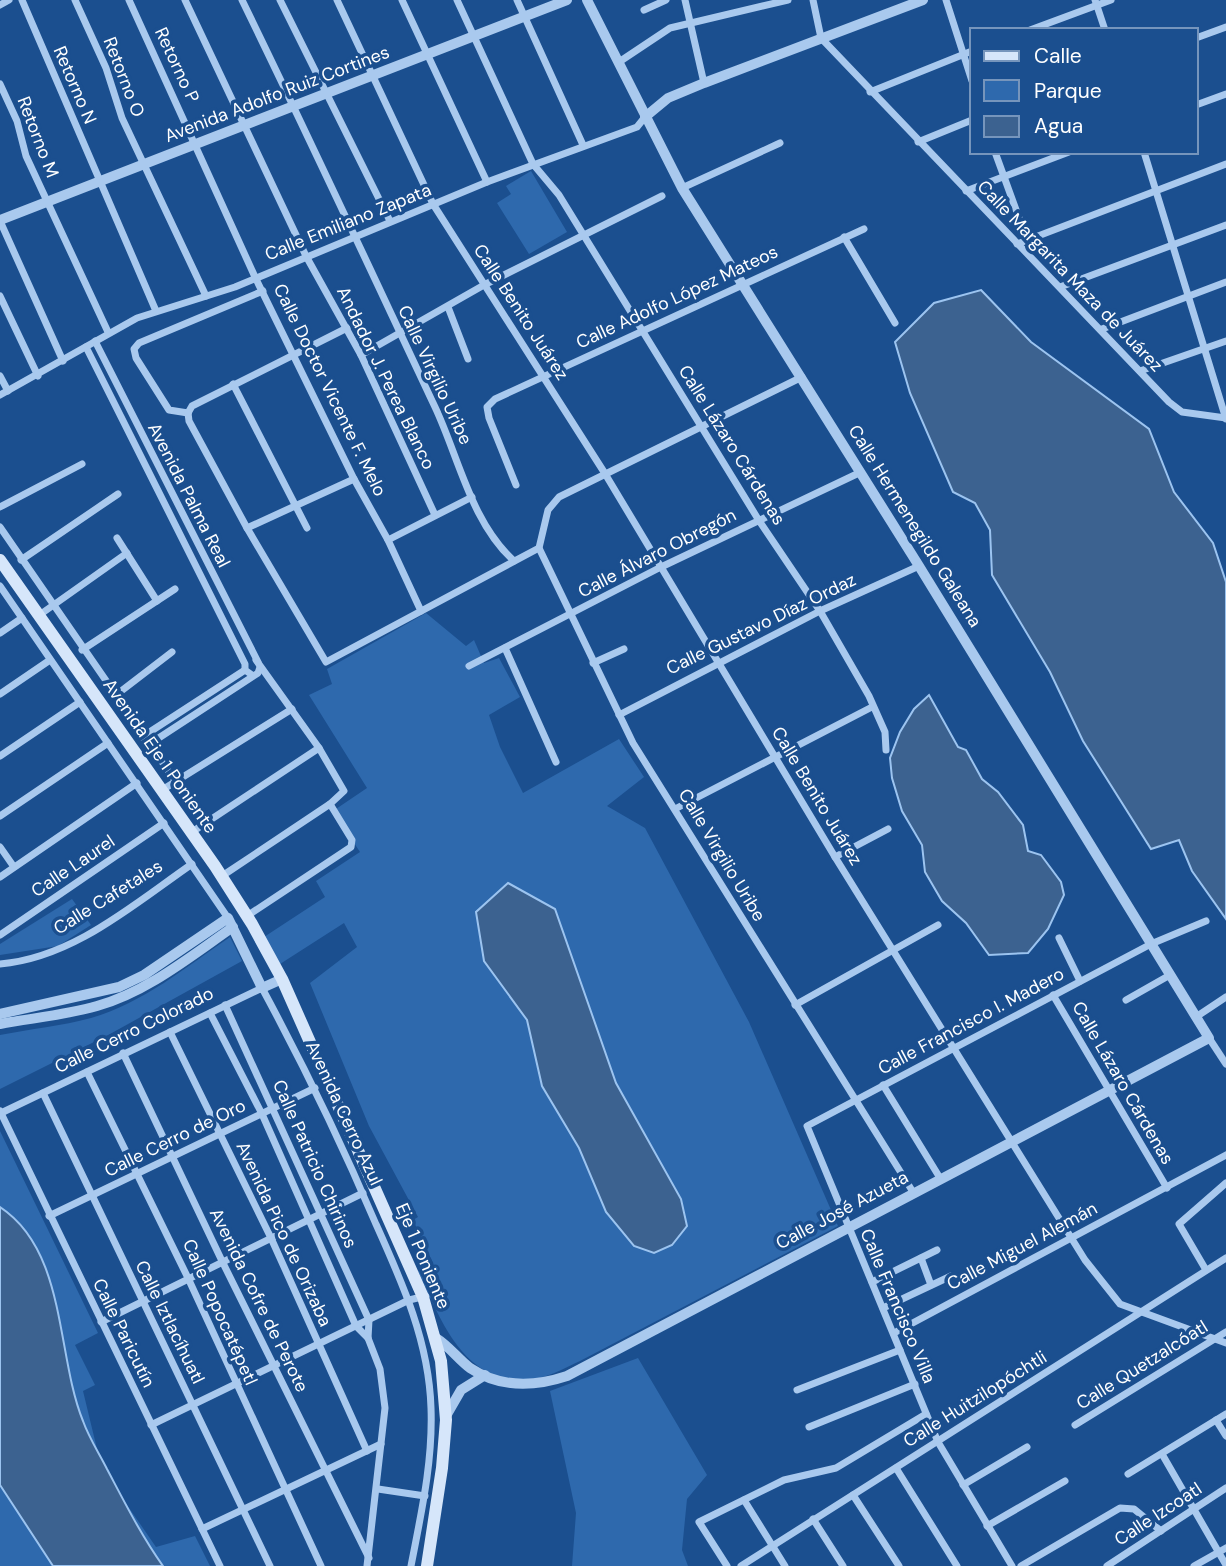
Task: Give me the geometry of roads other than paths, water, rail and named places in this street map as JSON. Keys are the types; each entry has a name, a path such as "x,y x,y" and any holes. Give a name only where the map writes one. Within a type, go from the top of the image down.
{"main road":[{"name":"Avenida Eje 1 Poniente","path":"0,560 222,876 282,979"},
{"name":"Eje 1 Poniente","path":"282,979 426,1296 444,1380 446,1416 442,1468 427,1566"}],"street":[{"path":"0,5 9,0"},
{"name":"Retorno N","path":"22,0 156,311"},
{"name":"Retorno O","path":"75,0 106,68 122,118 206,296"},
{"name":"Retorno P","path":"129,0 196,144"},
{"name":"Andador J. Perea Blanco","path":"185,0 306,257 347,328 435,515"},
{"name":"Calle Virgilio Uribe","path":"242,0 436,410 472,497 499,547 514,561"},
{"path":"280,0 390,221"},
{"name":"Calle Benito Juárez","path":"337,0 433,204 604,472 659,568 776,756 892,951 1071,1237 1113,1298 1129,1309 1226,1343"},
{"path":"402,0 487,182"},
{"name":"Calle Lázaro Cárdenas","path":"457,0 533,164 559,195 758,519 820,611 869,696 885,732 886,750"},
{"path":"517,0 583,145"},
{"name":"Avenida Adolfo Ruiz Cortines","path":"0,220 567,0"},
{"name":"Calle Hermenegildo Galeana","path":"587,0 682,188 861,472 1226,1064"},
{"path":"644,10 666,0"},
{"path":"685,0 704,83"},
{"path":"619,62 657,34 690,20 788,0"},
{"path":"813,0 821,38"},
{"path":"645,117 668,98 923,0"},
{"path":"946,0 970,74"},
{"path":"1035,28 1096,2 1111,0"},
{"path":"1096,2 1104,28"},
{"path":"1198,37 1226,27"},
{"name":"Calle Margarita Maza de Juárez","path":"821,38 918,142 1182,412 1226,418"},
{"path":"870,92 970,52"},
{"name":"Retorno M","path":"0,83 17,121 26,156 108,332"},
{"path":"1198,104 1226,94"},
{"name":"Calle Emiliano Zapata","path":"4,393 38,376 108,332 156,311 206,296 487,182 637,127 645,117"},
{"path":"918,142 970,121"},
{"path":"682,188 780,143"},
{"name":"Calle Doctor Vicente F. Melo","path":"196,144 255,277 421,611"},
{"path":"996,154 1027,240"},
{"path":"966,191 1064,154"},
{"path":"1145,154 1226,418"},
{"path":"1017,244 1226,164"},
{"path":"360,355 582,233 662,195"},
{"path":"0,220 63,361"},
{"path":"1060,286 1226,225"},
{"name":"Calle Adolfo López Mateos","path":"516,485 487,407 495,399 864,229"},
{"path":"844,237 895,323"},
{"path":"1101,329 1226,282"},
{"path":"188,413 169,410 136,358 134,349 139,343 263,290"},
{"path":"0,296 38,376"},
{"path":"448,307 468,359"},
{"path":"347,328 295,356 233,384 192,406 188,413 247,528 326,662 539,548 552,503 604,472 802,377"},
{"name":"Avenida Palma Real","path":"95,341 144,440 192,547 259,665 319,748 344,791 330,804"},
{"path":"1140,370 1226,341"},
{"path":"86,346 192,547 247,670"},
{"path":"0,376 4,393"},
{"path":"233,384 307,528"},
{"path":"136,445 144,440"},
{"path":"0,507 82,464"},
{"name":"Calle Álvaro Obregón","path":"469,666 758,519 861,472"},
{"path":"247,528 354,479"},
{"path":"21,560 118,494"},
{"path":"388,540 472,497"},
{"name":"Avenida Eje 1 Poniente","path":"0,527 142,737 205,824"},
{"path":"117,538 157,601"},
{"name":"Calle Virgilio Uribe","path":"539,548 633,743 913,1192"},
{"path":"38,616 127,553"},
{"name":"Calle Gustavo Díaz Ordaz","path":"619,715 717,662 919,566"},
{"name":"Avenida Eje 1 Poniente","path":"0,586 231,923"},
{"path":"82,650 175,589"},
{"path":"0,633 22,618"},
{"path":"505,648 556,762"},
{"path":"593,663 624,649"},
{"path":"116,695 172,652"},
{"path":"142,737 247,670 258,673 259,665 251,659 247,670 148,744"},
{"path":"0,694 50,660"},
{"path":"0,755 80,702"},
{"path":"675,808 872,707"},
{"path":"162,790 292,709"},
{"path":"0,816 108,743"},
{"path":"192,832 319,748"},
{"path":"150,772 161,763"},
{"path":"0,877 137,783"},
{"path":"222,876 330,804 352,840 351,847 247,916"},
{"name":"Calle Laurel","path":"0,935 164,823"},
{"path":"835,857 888,829"},
{"path":"0,847 14,867"},
{"name":"Calle Cafetales","path":"0,964 61,949 192,864"},
{"name":"Calle Francisco I. Madero","path":"807,1126 952,1046 1151,944 1206,922"},
{"path":"0,1014 119,987 231,923"},
{"path":"0,1024 79,1010 117,999 148,984 231,923"},
{"name":"Avenida Cerro Azul","path":"231,923 315,1088 410,1300 422,1337 432,1407 431,1447 425,1496 411,1566"},
{"path":"794,1005 938,925"},
{"name":"Calle Lázaro Cárdenas","path":"1059,938 1080,981"},
{"path":"1126,1000 1170,975"},
{"name":"Calle Cerro Colorado","path":"1,1112 282,979"},
{"name":"Calle Lázaro Cárdenas","path":"1053,995 1167,1188"},
{"path":"1196,1017 1226,997"},
{"name":"Calle Patricio Chirinos","path":"225,1005 369,1320 369,1338 384,1391 378,1489 368,1562"},
{"name":"Calle Patricio Chirinos","path":"210,1013 284,1163 356,1326 369,1338"},
{"name":"Avenida Pico de Orizaba","path":"170,1032 271,1238 367,1451"},
{"name":"Calle José Azueta","path":"436,1338 470,1367 485,1375 526,1385 567,1376 1209,1038"},
{"name":"Avenida Cofre de Perote","path":"124,1053 368,1562"},
{"name":"Calle Popocatépetl","path":"87,1072 188,1278 235,1385 321,1566"},
{"path":"883,1085 940,1178"},
{"name":"Calle Cerro de Oro","path":"49,1216 315,1088"},
{"name":"Calle Iztlacíhuatl","path":"43,1093 141,1301 194,1405 241,1511 270,1566"},
{"name":"Calle Paricutín","path":"1,1112 220,1566"},
{"name":"Calle Francisco Villa","path":"807,1126 938,1442 1012,1566"},
{"name":"Calle Miguel Alemán","path":"894,1333 1226,1155"},
{"path":"284,1163 295,1158"},
{"path":"1206,1270 1179,1224 1226,1184"},
{"path":"101,1322 363,1193"},
{"path":"872,1282 937,1250"},
{"path":"921,1258 931,1285"},
{"name":"Calle Huitzilopóchtli","path":"741,1566 1226,1258"},
{"path":"883,1308 951,1276"},
{"path":"151,1425 410,1300 426,1296"},
{"name":"Calle Quetzalcóatl","path":"1075,1425 1226,1332"},
{"path":"797,1390 900,1350"},
{"path":"446,1416 461,1390 485,1375"},
{"path":"809,1427 915,1384"},
{"path":"727,1566 699,1522 783,1480 836,1468 926,1414"},
{"path":"1128,1474 1226,1414"},
{"path":"1216,1420 1226,1436"},
{"path":"202,1530 381,1444"},
{"path":"963,1485 1027,1447"},
{"path":"1162,1454 1222,1550 1226,1565"},
{"path":"896,1468 957,1566"},
{"path":"987,1527 1065,1481"},
{"name":"Calle Izcoatl","path":"1107,1566 1226,1488"},
{"path":"378,1489 425,1496"},
{"path":"853,1495 899,1566"},
{"path":"744,1500 785,1566"},
{"path":"1021,1566 1120,1508 1134,1509 1161,1531"},
{"path":"813,1519 843,1566"},
{"path":"1194,1566 1222,1550"}],"water":[{"path":"981,290 1031,342 1149,429 1174,492 1213,543 1226,582 1226,919 1192,871 1179,840 1151,849 1083,741 1050,672 992,575 990,530 975,503 953,492 910,393 895,342 934,303"},
{"path":"929,695 958,747 966,750 982,779 998,792 1023,825 1028,851 1041,855 1061,882 1064,895 1048,929 1028,953 989,955 966,923 942,901 925,872 922,845 902,811 892,778 890,758 900,732 914,709"},
{"path":"508,883 555,909 616,1083 681,1199 687,1226 672,1245 654,1253 634,1246 606,1212 579,1148 542,1086 527,1020 484,961 476,912"},
{"path":"0,1207 22,1226 37,1250 49,1277 74,1395 85,1427 134,1519 163,1566 53,1566 0,1485"}]}
